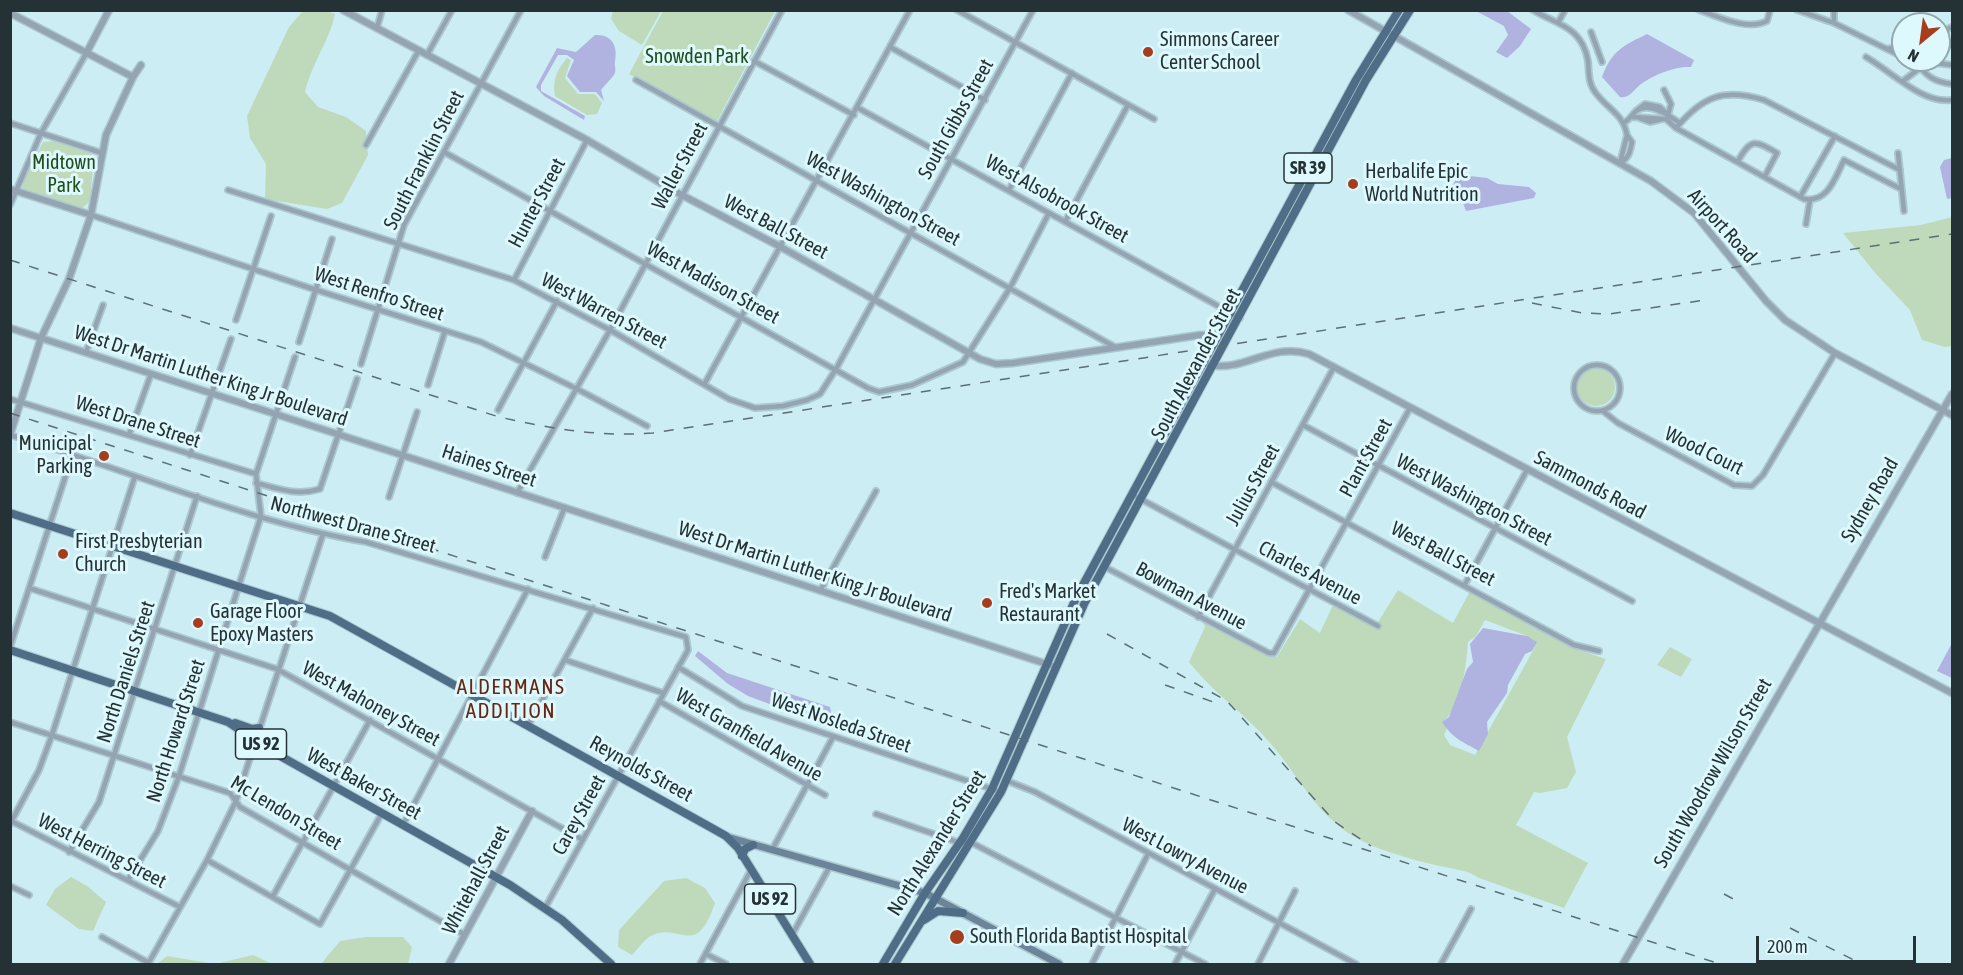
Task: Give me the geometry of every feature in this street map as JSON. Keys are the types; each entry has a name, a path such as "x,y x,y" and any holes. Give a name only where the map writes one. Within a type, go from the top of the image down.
{"main road":[{"name":"South Alexander Street","path":"1016,737 1076,598 1344,102 1399,10"},
{"name":"South Alexander Street","path":"1026,740 1085,602 1240,318 1352,106 1410,10"},
{"path":"1344,102 1352,106"},
{"path":"1304,176 1312,180"},
{"path":"1270,238 1279,243"},
{"name":"Reynolds Street","path":"10,513 114,544 340,621 726,836 753,846 925,892 1059,964"},
{"name":"West Baker Street","path":"10,649 228,722 273,752 496,876 545,908 611,964"},
{"name":"US 92","path":"228,722 252,729 259,728"},
{"name":"North Alexander Street","path":"883,964 925,892 960,843 992,789 1016,737"},
{"name":"North Alexander Street","path":"895,964 935,897 972,843 1007,781 1026,740"},
{"name":"US 92","path":"726,836 742,855 810,964"},
{"path":"742,855 745,849 753,846"},
{"path":"916,928 938,911 963,913"}],"street":[{"path":"10,205 13,189 41,133 109,10"},
{"name":"West Ball Street","path":"343,10 588,140 980,359 996,364 1209,334 1219,335"},
{"path":"377,28 382,10"},
{"path":"427,54 452,10"},
{"name":"South Franklin Street","path":"361,364 404,225 521,10"},
{"name":"Waller Street","path":"518,493 610,330 681,194 782,10"},
{"path":"705,383 910,10"},
{"path":"957,10 1154,119"},
{"name":"South Gibbs Street","path":"836,369 1033,10"},
{"name":"Airport Road","path":"1348,10 1620,163 1675,197 1694,213 1766,301 1803,333 1835,353 1953,415"},
{"path":"1533,10 1559,21 1573,31 1585,52 1594,91 1625,122 1627,135 1632,142 1626,159 1620,163"},
{"path":"1559,21 1565,10"},
{"path":"1699,10 1741,24 1761,24 1767,21 1770,10"},
{"path":"1797,10 1814,13 1891,51"},
{"path":"1834,10 1834,22"},
{"path":"10,13 133,77"},
{"path":"1591,32 1602,62"},
{"path":"890,47 985,100"},
{"path":"1887,49 1891,48"},
{"path":"1585,52 1596,49"},
{"path":"366,145 419,50"},
{"path":"1866,57 1926,98 1939,102 1953,100"},
{"path":"753,61 854,115"},
{"path":"10,435 41,338 69,279 91,215 102,153 114,115 141,65"},
{"path":"1903,81 1915,72"},
{"path":"1925,72 1937,83 1953,84"},
{"path":"1009,190 1072,73"},
{"name":"West Washington Street","path":"636,80 1115,347"},
{"path":"1664,90 1671,104 1667,116"},
{"path":"1676,128 1708,99 1746,95 1764,100 1900,170"},
{"path":"1625,122 1635,116 1646,104 1660,107 1676,128 1800,197 1814,201 1828,190 1844,160 1901,189"},
{"path":"1065,222 1128,105"},
{"name":"West Alsobrook Street","path":"858,108 1240,318"},
{"path":"1635,116 1667,116 1680,123"},
{"path":"10,123 102,153"},
{"path":"1800,197 1834,136"},
{"name":"Hunter Street","path":"514,280 588,140"},
{"path":"1738,161 1747,146 1754,142 1763,145 1777,153 1765,176"},
{"name":"West Madison Street","path":"444,152 868,388 879,392 912,385 938,376 963,362 970,353"},
{"path":"1898,153 1904,211"},
{"path":"13,189 91,215"},
{"name":"West Warren Street","path":"228,190 514,280 610,330 705,383 729,399 755,408 783,406 820,394 836,369"},
{"path":"1806,224 1810,200"},
{"path":"970,353 1010,288 1049,213"},
{"name":"West Renfro Street","path":"91,215 481,342 647,426"},
{"path":"236,320 271,216"},
{"path":"299,342 332,239"},
{"path":"498,410 557,301"},
{"path":"86,352 103,305"},
{"name":"West Dr Martin Luther King Jr Boulevard","path":"10,328 402,455"},
{"path":"428,385 445,331"},
{"path":"190,455 210,393 231,339"},
{"name":"Sammonds Road","path":"1204,364 1224,366 1287,349 1309,354 1817,624 1953,693"},
{"name":"Wood Court","path":"1603,411 1610,408 1619,396 1619,380 1608,368 1593,365 1580,372 1575,379 1574,394 1582,406 1588,410 1603,411 1618,423 1734,485 1752,486 1763,475 1835,353"},
{"path":"261,516 256,474 274,414 295,357"},
{"name":"Julius Street","path":"1198,617 1334,367"},
{"path":"129,435 151,374"},
{"path":"256,483 303,494 320,489 357,379"},
{"name":"Sydney Road","path":"1817,624 1942,409 1953,394"},
{"name":"West Drane Street","path":"10,399 256,474"},
{"name":"Plant Street","path":"1274,653 1410,408"},
{"path":"389,497 417,412"},
{"name":"West Washington Street","path":"1302,425 1632,601"},
{"name":"Northwest Drane Street","path":"10,435 261,516 323,534 366,542 679,633 688,642"},
{"name":"Haines Street","path":"402,455 564,509"},
{"path":"10,649 72,456"},
{"path":"1465,584 1527,470"},
{"path":"11,822 39,770 52,735 135,476"},
{"name":"West Ball Street","path":"1271,482 1465,584 1574,645 1599,651"},
{"path":"820,591 876,491"},
{"name":"Charles Avenue","path":"1133,495 1378,626"},
{"name":"North Daniels Street","path":"69,852 99,802 197,496"},
{"path":"545,557 564,509"},
{"name":"West Dr Martin Luther King Jr Boulevard","path":"564,509 1056,667"},
{"name":"North Howard Street","path":"129,880 158,831 179,776 261,516"},
{"path":"102,937 148,964 207,860 236,801 277,669 301,606 323,534"},
{"name":"Bowman Avenue","path":"1096,562 1198,617 1274,653"},
{"name":"West Mahoney Street","path":"29,588 277,669 583,840"},
{"path":"403,825 528,589"},
{"path":"528,726 593,608"},
{"name":"South Woodrow Wilson Street","path":"1623,964 1817,624"},
{"name":"Carey Street","path":"545,908 688,650 688,642"},
{"name":"West Granfield Avenue","path":"565,660 663,693"},
{"name":"West Nosleda Street","path":"678,667 742,706 1001,792"},
{"name":"West Granfield Avenue","path":"659,701 805,786 825,795"},
{"path":"273,896 370,720"},
{"name":"Mc Lendon Street","path":"10,722 230,793 240,807 465,935"},
{"path":"772,850 833,737"},
{"name":"West Lowry Avenue","path":"998,777 1035,792 1352,964"},
{"name":"Whitehall Street","path":"449,964 532,811"},
{"path":"207,860 320,924 382,813"},
{"path":"876,814 960,843 972,843 1205,964"},
{"name":"West Herring Street","path":"11,822 180,907"},
{"path":"1092,964 1148,854"},
{"path":"792,935 830,866"},
{"path":"700,964 751,870"},
{"path":"10,886 29,895"},
{"path":"1175,964 1215,889"},
{"path":"1258,964 1295,891"},
{"path":"1440,964 1471,909"},
{"path":"706,954 726,964"}],"green space":[{"path":"613,10 661,11 642,45 619,31 611,19"},
{"path":"303,11 327,11 335,14 305,92 318,107 346,117 366,131 368,155 342,203 327,209 265,199 266,164 250,138 247,116 289,27"},
{"name":"Snowden Park","path":"663,11 775,11 717,121 629,74"},
{"path":"567,58 571,60 565,78 578,94 595,94 602,103 597,114 587,115 555,96 556,76"},
{"name":"Midtown Park","path":"54,141 90,153 94,157 90,201 81,209 22,189 43,142"},
{"path":"1952,217 1952,346 1945,347 1922,340 1910,310 1876,274 1843,233 1921,225"},
{"path":"1596,368 1609,374 1615,387 1609,400 1596,406 1583,400 1577,387 1583,374"},
{"path":"1398,590 1453,623 1470,591 1573,648 1606,659 1567,737 1576,772 1567,788 1534,792 1516,825 1588,863 1564,908 1466,872 1383,850 1348,833 1319,807 1274,747 1189,662 1205,627 1203,623 1268,656 1277,657 1300,619 1320,633 1333,605 1379,630 1382,625 1378,622","holes":["1485,620 1527,636 1535,647 1475,755 1450,745 1444,735 1447,728 1443,722 1455,706 1459,696 1468,642 1476,636"]},
{"path":"1670,647 1692,659 1681,677 1657,665"},
{"path":"71,877 87,886 106,902 93,931 79,929 46,905 55,889"},
{"path":"686,878 705,888 715,903 708,921 700,931 693,935 660,933 649,937 632,955 618,947 619,930 664,881"},
{"path":"366,937 403,937 412,947 408,964 321,964 340,941"},
{"path":"253,955 272,964 215,964"},
{"path":"167,956 215,964 157,964"}],"water":[{"path":"1476,11 1507,11 1531,29 1520,46 1507,58 1496,52 1508,35 1504,26"},
{"path":"1647,34 1694,60 1691,67 1660,73 1641,84 1627,96 1620,97 1602,77 1619,50"},
{"path":"595,35 610,39 616,50 615,73 601,90 604,101 596,92 580,92 567,76 574,60 567,55 558,55 541,85 541,91 585,116 584,120 544,96 536,87 557,48 576,52"},
{"path":"1952,158 1952,198 1947,199 1940,167 1944,160"},
{"path":"1462,175 1487,178 1498,184 1529,187 1536,193 1534,198 1466,211 1458,189 1453,185"},
{"path":"1483,628 1527,636 1537,642 1532,651 1525,654 1508,685 1507,693 1487,722 1488,734 1479,751 1454,736 1442,722 1449,717 1467,669 1473,662 1470,644"},
{"path":"1952,643 1952,678 1937,671"},
{"path":"698,651 727,673 830,707 833,723 821,723 748,696 728,684 695,656"}],"railway":[{"path":"10,260 499,417 576,431 633,434 653,433 1952,234"},
{"path":"1532,303 1582,313 1609,314 1705,300"},
{"path":"10,413 1720,964"},
{"path":"1107,634 1227,701 1335,822 1371,846"},
{"path":"1165,685 1219,704"},
{"path":"1724,894 1737,901"},
{"path":"1790,928 1862,964"}],"place":[{"name":"Simmons Career Center School","path":"1148,52"},
{"name":"Herbalife Epic World Nutrition","path":"1353,184"},
{"name":"Municipal Parking","path":"104,456"},
{"name":"First Presbyterian Church","path":"63,554"},
{"name":"Fred's Market Restaurant","path":"987,603"},
{"name":"Garage Floor Epoxy Masters","path":"198,623"},
{"name":"South Florida Baptist Hospital","path":"957,937"}],"district":[{"name":"ALDERMANS ADDITION","path":"511,699"}]}
